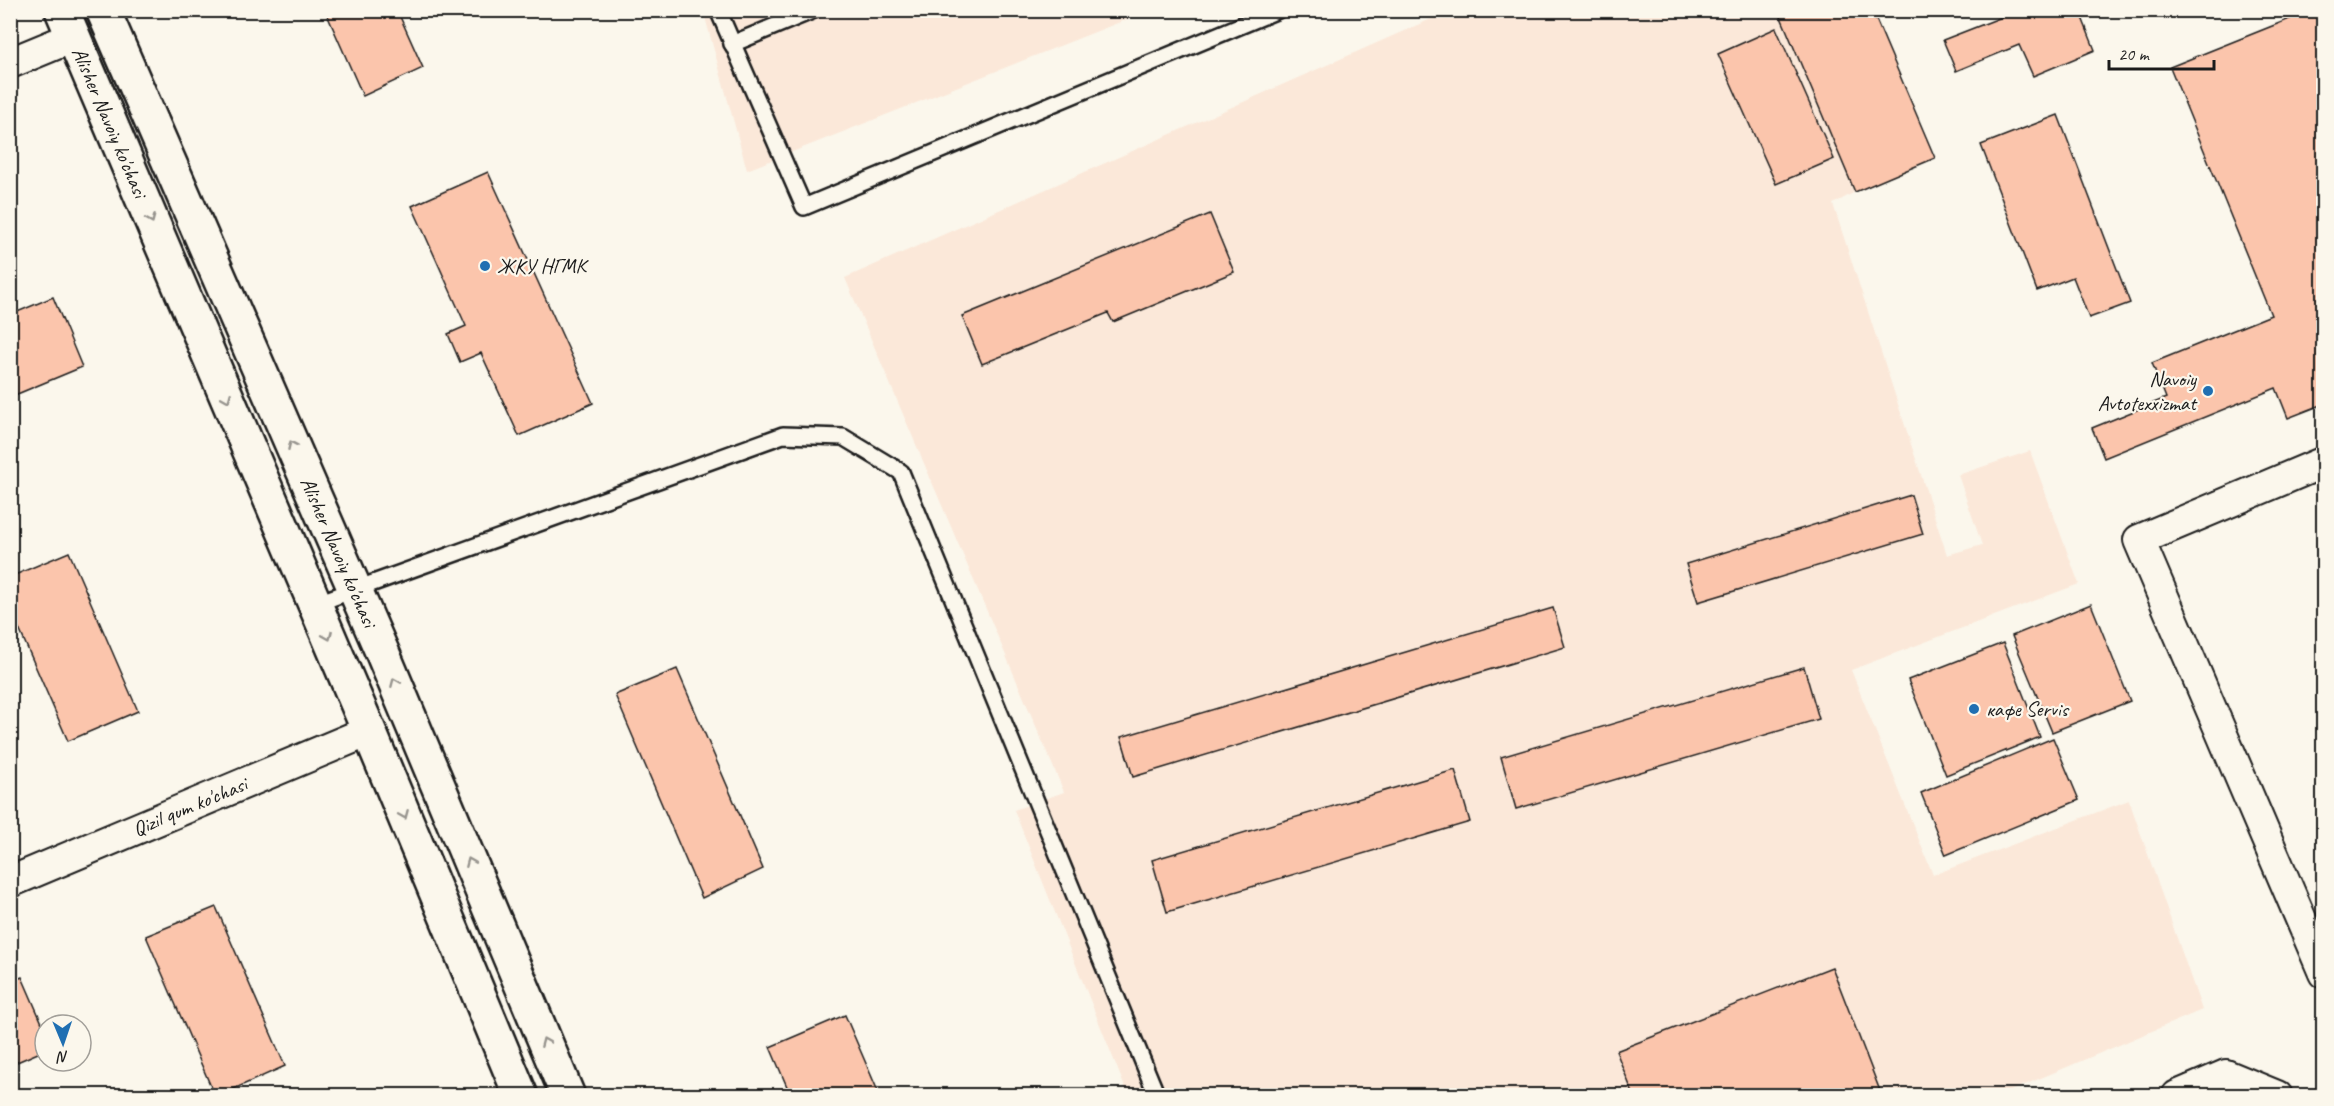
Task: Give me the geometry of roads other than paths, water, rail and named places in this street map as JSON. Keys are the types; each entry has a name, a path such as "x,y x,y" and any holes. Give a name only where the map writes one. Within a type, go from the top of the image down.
{"main road":[{"name":"Alisher Navoiy ko'chasi","path":"103,10 355,590 568,1095"},
{"name":"Alisher Navoiy ko'chasi","path":"68,24 369,731 521,1095"}],"street":[{"path":"10,63 68,24"},
{"path":"2324,462 2139,540 2324,973"},
{"name":"Qizil qum ko'chasi","path":"10,882 369,731"},
{"path":"2177,1095 2226,1075 2277,1095"}],"lane":[{"path":"717,10 804,207 1278,10"},
{"path":"732,44 814,10"},
{"path":"315,604 783,435 843,437 901,472 1157,1095"}],"place":[{"name":"ЖКУ НГМК","path":"485,266"},
{"name":"Navoiy Avtotexxizmat","path":"2208,391"},
{"name":"кафе Servis","path":"1974,709"}]}
